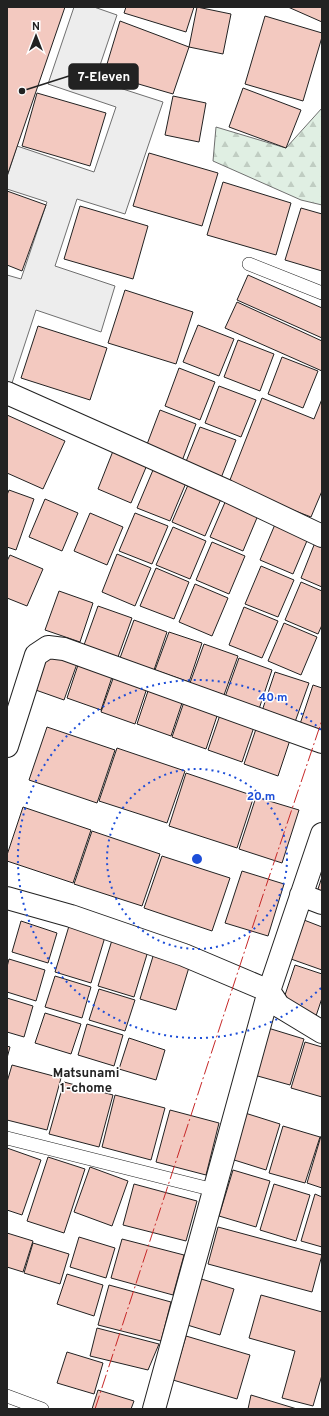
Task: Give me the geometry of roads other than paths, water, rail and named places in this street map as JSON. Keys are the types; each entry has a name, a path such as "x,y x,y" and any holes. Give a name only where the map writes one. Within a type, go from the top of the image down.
{"street":[{"path":"7,393 227,491 322,536"},
{"path":"7,746 36,654 48,647 64,649 322,742"},
{"path":"154,1409 269,991 322,834"},
{"path":"301,895 322,902"},
{"path":"7,898 71,916 184,955 269,991 279,1006 322,1032"}],"lane":[{"path":"249,264 322,293"},
{"path":"7,1138 214,1190"},
{"path":"7,1396 42,1409"}],"place":[{"name":"7-Eleven","path":"22,91"}],"district":[{"name":"Matsunami 1-chome","path":"86,1080"}]}
